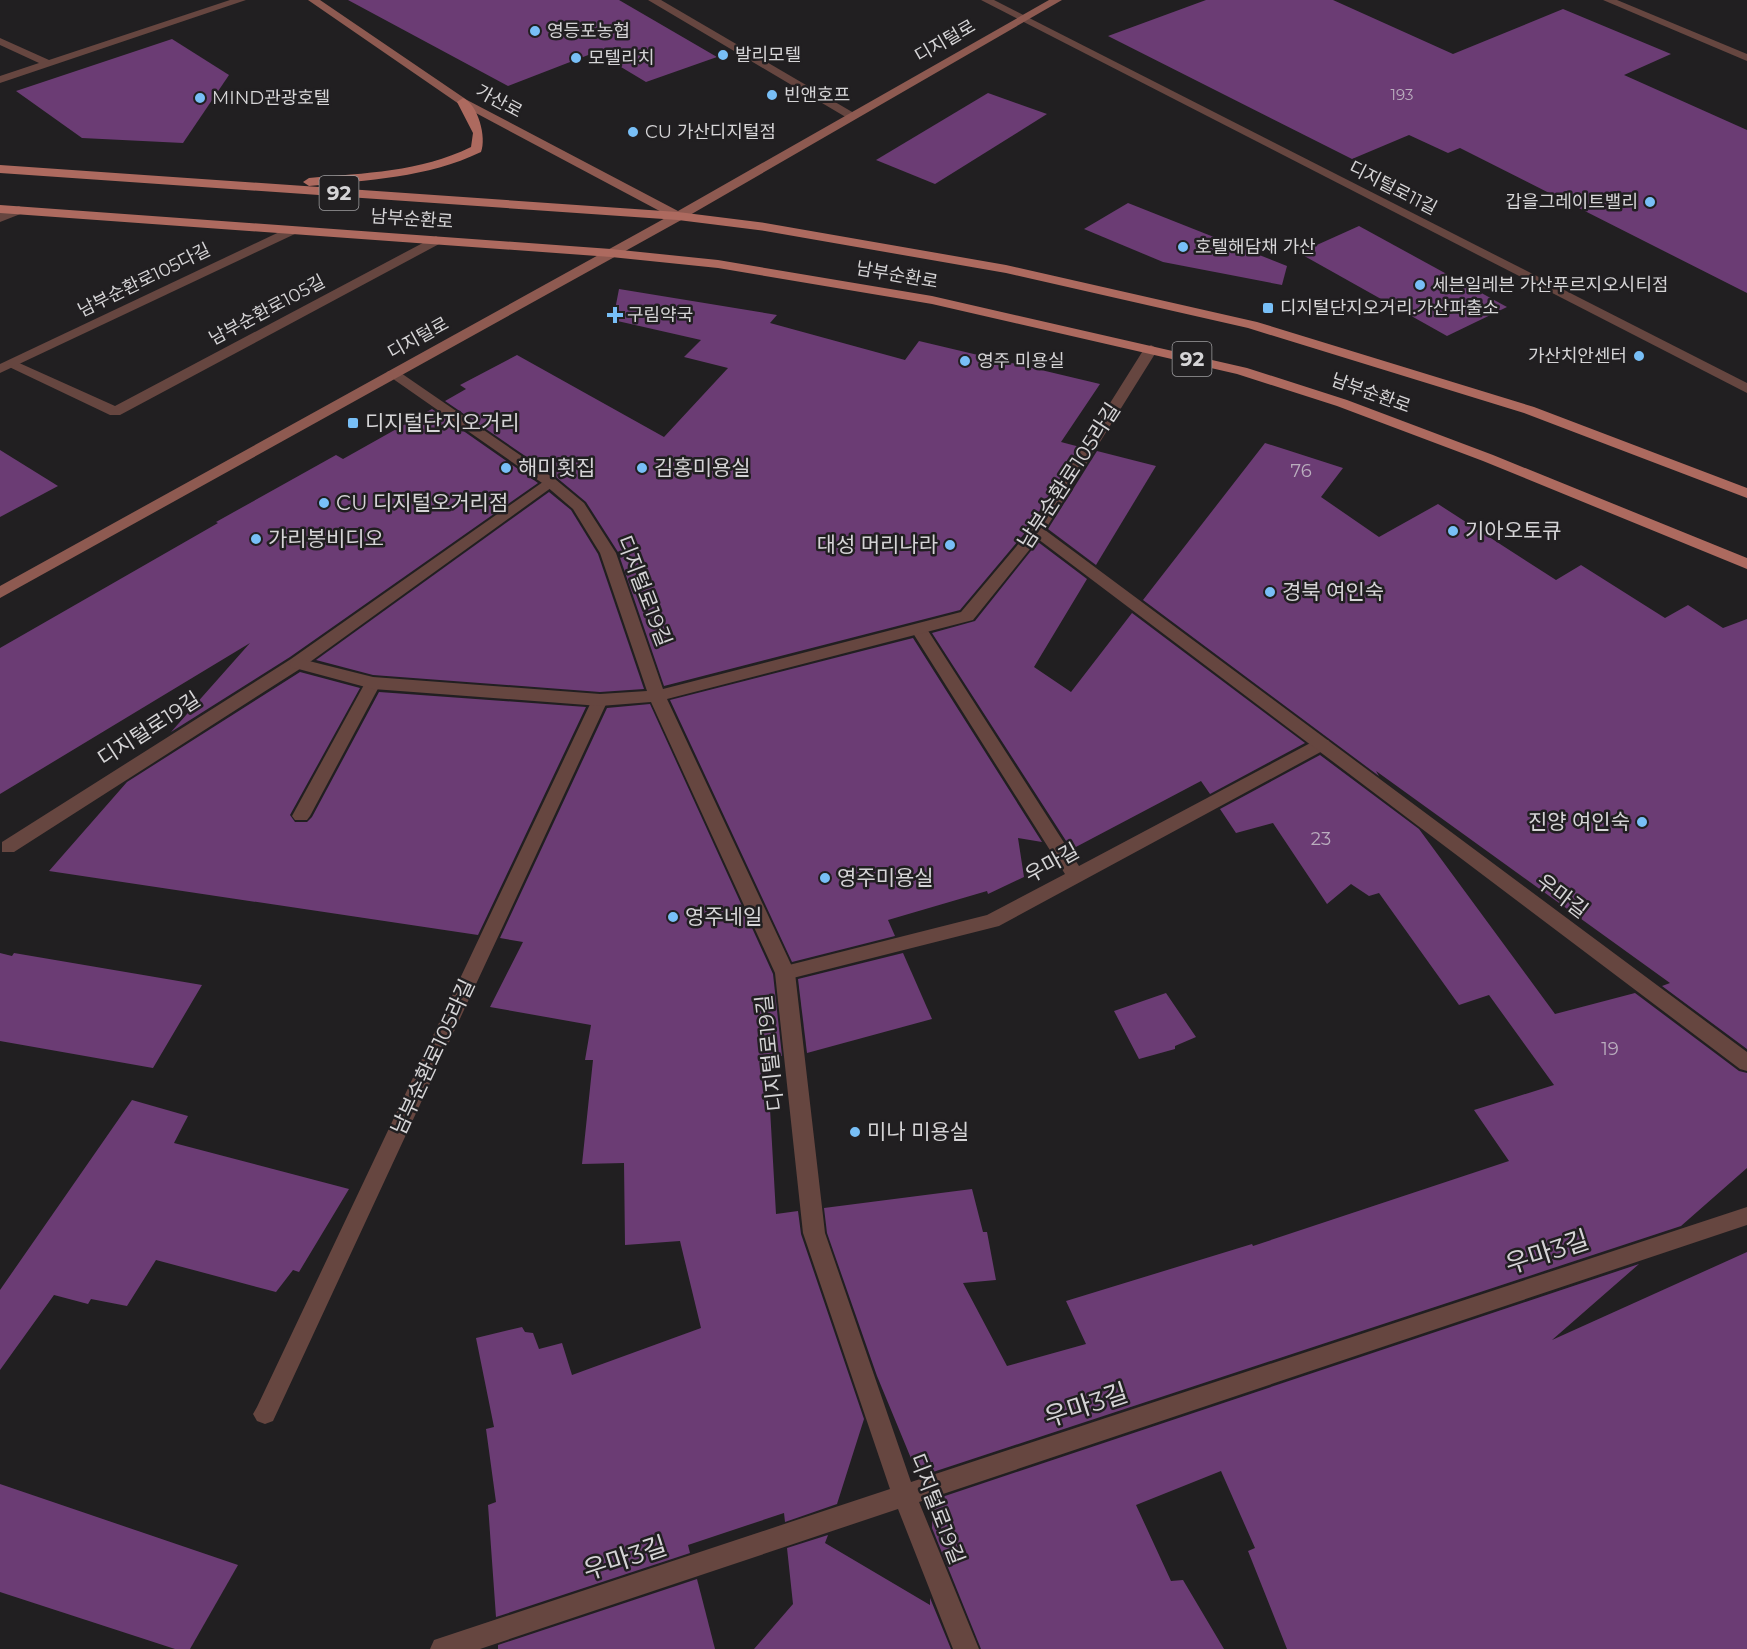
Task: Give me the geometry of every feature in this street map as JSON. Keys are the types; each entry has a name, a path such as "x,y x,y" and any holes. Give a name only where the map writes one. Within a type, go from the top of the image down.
{"main road":[{"name":"가산로","path":"314,0 463,102 678,216"},
{"name":"디지털로","path":"0,593 678,216 1057,0"},
{"path":"267,188 430,167 456,161 477,149 478,133 463,102"},
{"name":"남부순환로","path":"0,169 678,216 765,227 1006,269 1252,325 1529,410 1747,493"},
{"name":"남부순환로","path":"0,209 611,253 718,264 932,300 1242,371 1342,402 1488,458 1747,564"}],"street":[{"path":"0,80 242,0"},
{"path":"653,0 853,116"},
{"name":"디지털로11길","path":"986,0 1747,389"},
{"path":"1608,0 1747,58"},
{"path":"0,41 47,63"},
{"path":"0,218 19,210"},
{"name":"남부순환로105다길","path":"6,367 292,230"},
{"name":"남부순환로105길","path":"115,412 436,240"},
{"name":"남부순환로105라길","path":"297,663 374,683 600,700 657,696 967,616 1037,531 1151,349"},
{"name":"남부순환로105다길","path":"6,367 115,412"},
{"name":"디지털로19길","path":"393,374 550,482 579,506 608,554 657,696 785,973 814,1233 904,1496 966,1649"},
{"name":"디지털로19길","path":"8,847 297,663 550,482"},
{"name":"우마길","path":"1037,531 1747,1063"},
{"path":"919,630 1075,875"},
{"path":"301,816 374,683"},
{"name":"남부순환로105라길","path":"265,1414 600,700"},
{"name":"우마길","path":"785,973 992,921 1322,744"},
{"name":"우마3길","path":"443,1649 1747,1216"}],"building":[{"path":"348,0 619,0 717,57 646,82 596,52 508,86"},
{"path":"1206,0 1333,0 1453,54 1563,9 1671,54 1624,75 1747,130 1747,293 1460,148 1448,153 1409,135 1352,159 1108,36"},
{"path":"172,39 229,75 183,143 82,138 16,91"},
{"path":"988,93 1047,114 935,184 876,160"},
{"path":"1128,203 1287,266 1282,285 1163,262 1084,229"},
{"path":"1359,226 1507,307 1447,336 1299,253"},
{"path":"619,289 777,315 770,323 905,360 919,341 1100,384 1061,442 1080,447 1029,528 960,610 664,686 618,552 586,502 556,477 445,401 466,389 460,385 517,355 664,437 728,368 684,357 701,340 613,320"},
{"path":"432,409 538,483 290,657 171,732 250,643 0,794 0,648 336,455 343,459"},
{"path":"1265,443 1343,468 1321,497 1379,537 1438,504 1556,580 1581,565 1665,618 1688,605 1723,628 1747,619 1747,1049 1662,986 1670,983 1376,771 1379,776 1143,600"},
{"path":"0,450 58,486 0,517"},
{"path":"1097,451 1156,466 1096,565 1048,529"},
{"path":"549,492 571,510 598,554 644,689 600,692 373,675 316,660"},
{"path":"1038,542 1087,579 1034,667 1071,692 1132,613 1305,743 1210,794 1201,781 1074,848 1070,847 932,633 975,621"},
{"path":"913,638 1042,842 1018,838 1024,877 988,894 987,891 888,920 895,936 792,962 670,700"},
{"path":"300,672 360,688 290,815 295,822 307,822 312,817 379,692 586,707 478,935 49,871 127,782"},
{"path":"650,704 773,974 782,1056 767,1056 776,1214 798,1211 801,1234 864,1419 837,1504 785,1522 784,1513 688,1545 690,1553 496,1617 488,1505 496,1502 486,1429 494,1427 476,1338 522,1327 525,1332 533,1333 539,1349 562,1343 572,1375 701,1328 680,1241 625,1245 624,1163 582,1164 593,1060 585,1060 591,1025 490,1007 523,942 500,938 607,708"},
{"path":"1320,755 1419,829 1555,1014 1635,993 1739,1071 1747,1073 1747,1168 1681,1226 933,1472 933,1462 915,1468 877,1376 827,1233 824,1208 972,1189 983,1232 987,1232 996,1280 963,1283 1007,1366 1086,1344 1066,1301 1252,1244 1253,1246 1509,1161 1474,1110 1554,1085 1489,995 1459,1005 1379,893 1369,896 1351,884 1327,904 1273,823 1236,833 1220,809"},
{"path":"0,953 12,956 14,953 202,985 153,1068 0,1041"},
{"path":"903,953 932,1019 807,1053 798,979"},
{"path":"1166,993 1196,1037 1175,1046 1175,1049 1139,1059 1114,1011"},
{"path":"132,1100 188,1116 174,1143 349,1189 299,1272 293,1270 276,1292 156,1260 127,1306 91,1299 88,1304 54,1295 0,1370 0,1290"},
{"path":"1747,1252 1747,1649 1287,1649 1248,1551 1255,1548 1221,1471 1136,1505 1171,1581 1183,1580 1224,1649 981,1649 932,1528 933,1500 1639,1264 1552,1340"},
{"path":"0,1484 238,1565 190,1649 175,1649 0,1592"},
{"path":"828,1535 825,1543 930,1605 930,1598 951,1649 754,1649 793,1604 787,1548"},
{"path":"697,1579 715,1649 498,1649 498,1645"}],"place":[{"name":"영등포농협","path":"535,31"},
{"name":"발리모텔","path":"723,55"},
{"name":"모텔리치","path":"576,58"},
{"name":"빈앤호프","path":"772,95"},
{"name":"MIND관광호텔","path":"200,98"},
{"name":"CU 가산디지털점","path":"633,132"},
{"name":"갑을그레이트밸리","path":"1650,202"},
{"name":"호텔해담채 가산","path":"1183,247"},
{"name":"세븐일레븐 가산푸르지오시티점","path":"1420,285"},
{"name":"디지털단지오거리.가산파출소","path":"1268,308"},
{"name":"구림약국","path":"615,315"},
{"name":"가산치안센터","path":"1639,356"},
{"name":"영주 미용실","path":"965,361"},
{"name":"디지털단지오거리","path":"353,423"},
{"name":"해미횟집","path":"506,468"},
{"name":"김홍미용실","path":"642,468"},
{"name":"CU 디지털오거리점","path":"324,503"},
{"name":"기아오토큐","path":"1453,531"},
{"name":"가리봉비디오","path":"256,539"},
{"name":"대성 머리나라","path":"950,545"},
{"name":"경북 여인숙","path":"1270,592"},
{"name":"진양 여인숙","path":"1642,822"},
{"name":"영주미용실","path":"825,878"},
{"name":"영주네일","path":"673,917"},
{"name":"미나 미용실","path":"855,1132"}]}
